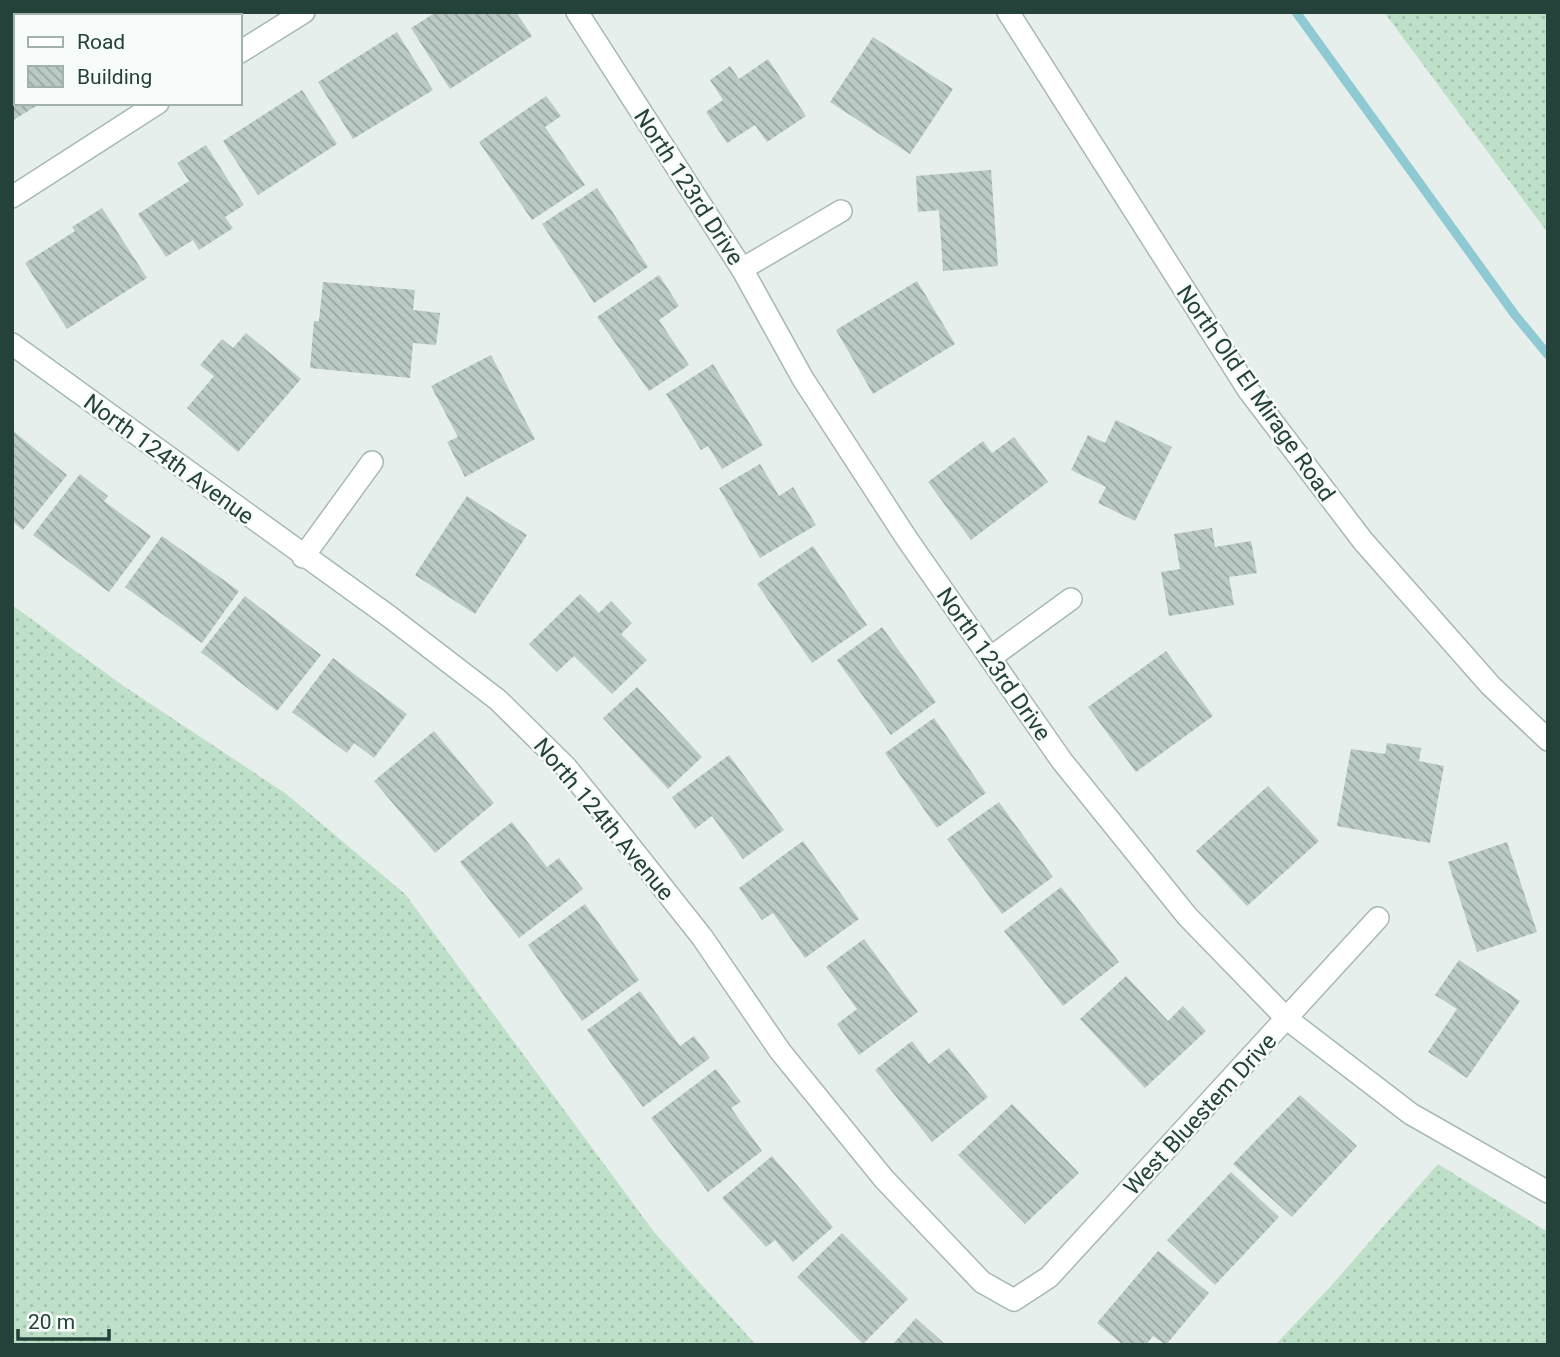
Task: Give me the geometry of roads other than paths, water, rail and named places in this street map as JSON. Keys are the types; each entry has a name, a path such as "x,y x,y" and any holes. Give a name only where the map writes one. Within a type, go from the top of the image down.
{"street":[{"path":"242,51 304,12"},
{"name":"North 123rd Drive","path":"577,12 742,269 803,379 907,539 1062,761 1187,916 1287,1019 1411,1114 1548,1192"},
{"name":"North Old El Mirage Road","path":"1008,12 1249,391 1363,541 1491,686 1548,740"},
{"path":"12,197 155,105"},
{"path":"742,269 841,211"},
{"name":"North 124th Avenue","path":"12,344 390,617 498,700 566,766 702,937 780,1051 884,1179 982,1282 1014,1300"},
{"path":"303,556 372,462"},
{"path":"990,658 1071,599"},
{"name":"West Bluestem Drive","path":"1014,1300 1049,1277 1378,918"}],"waterway":[{"path":"1296,12 1515,315 1548,355"}]}
